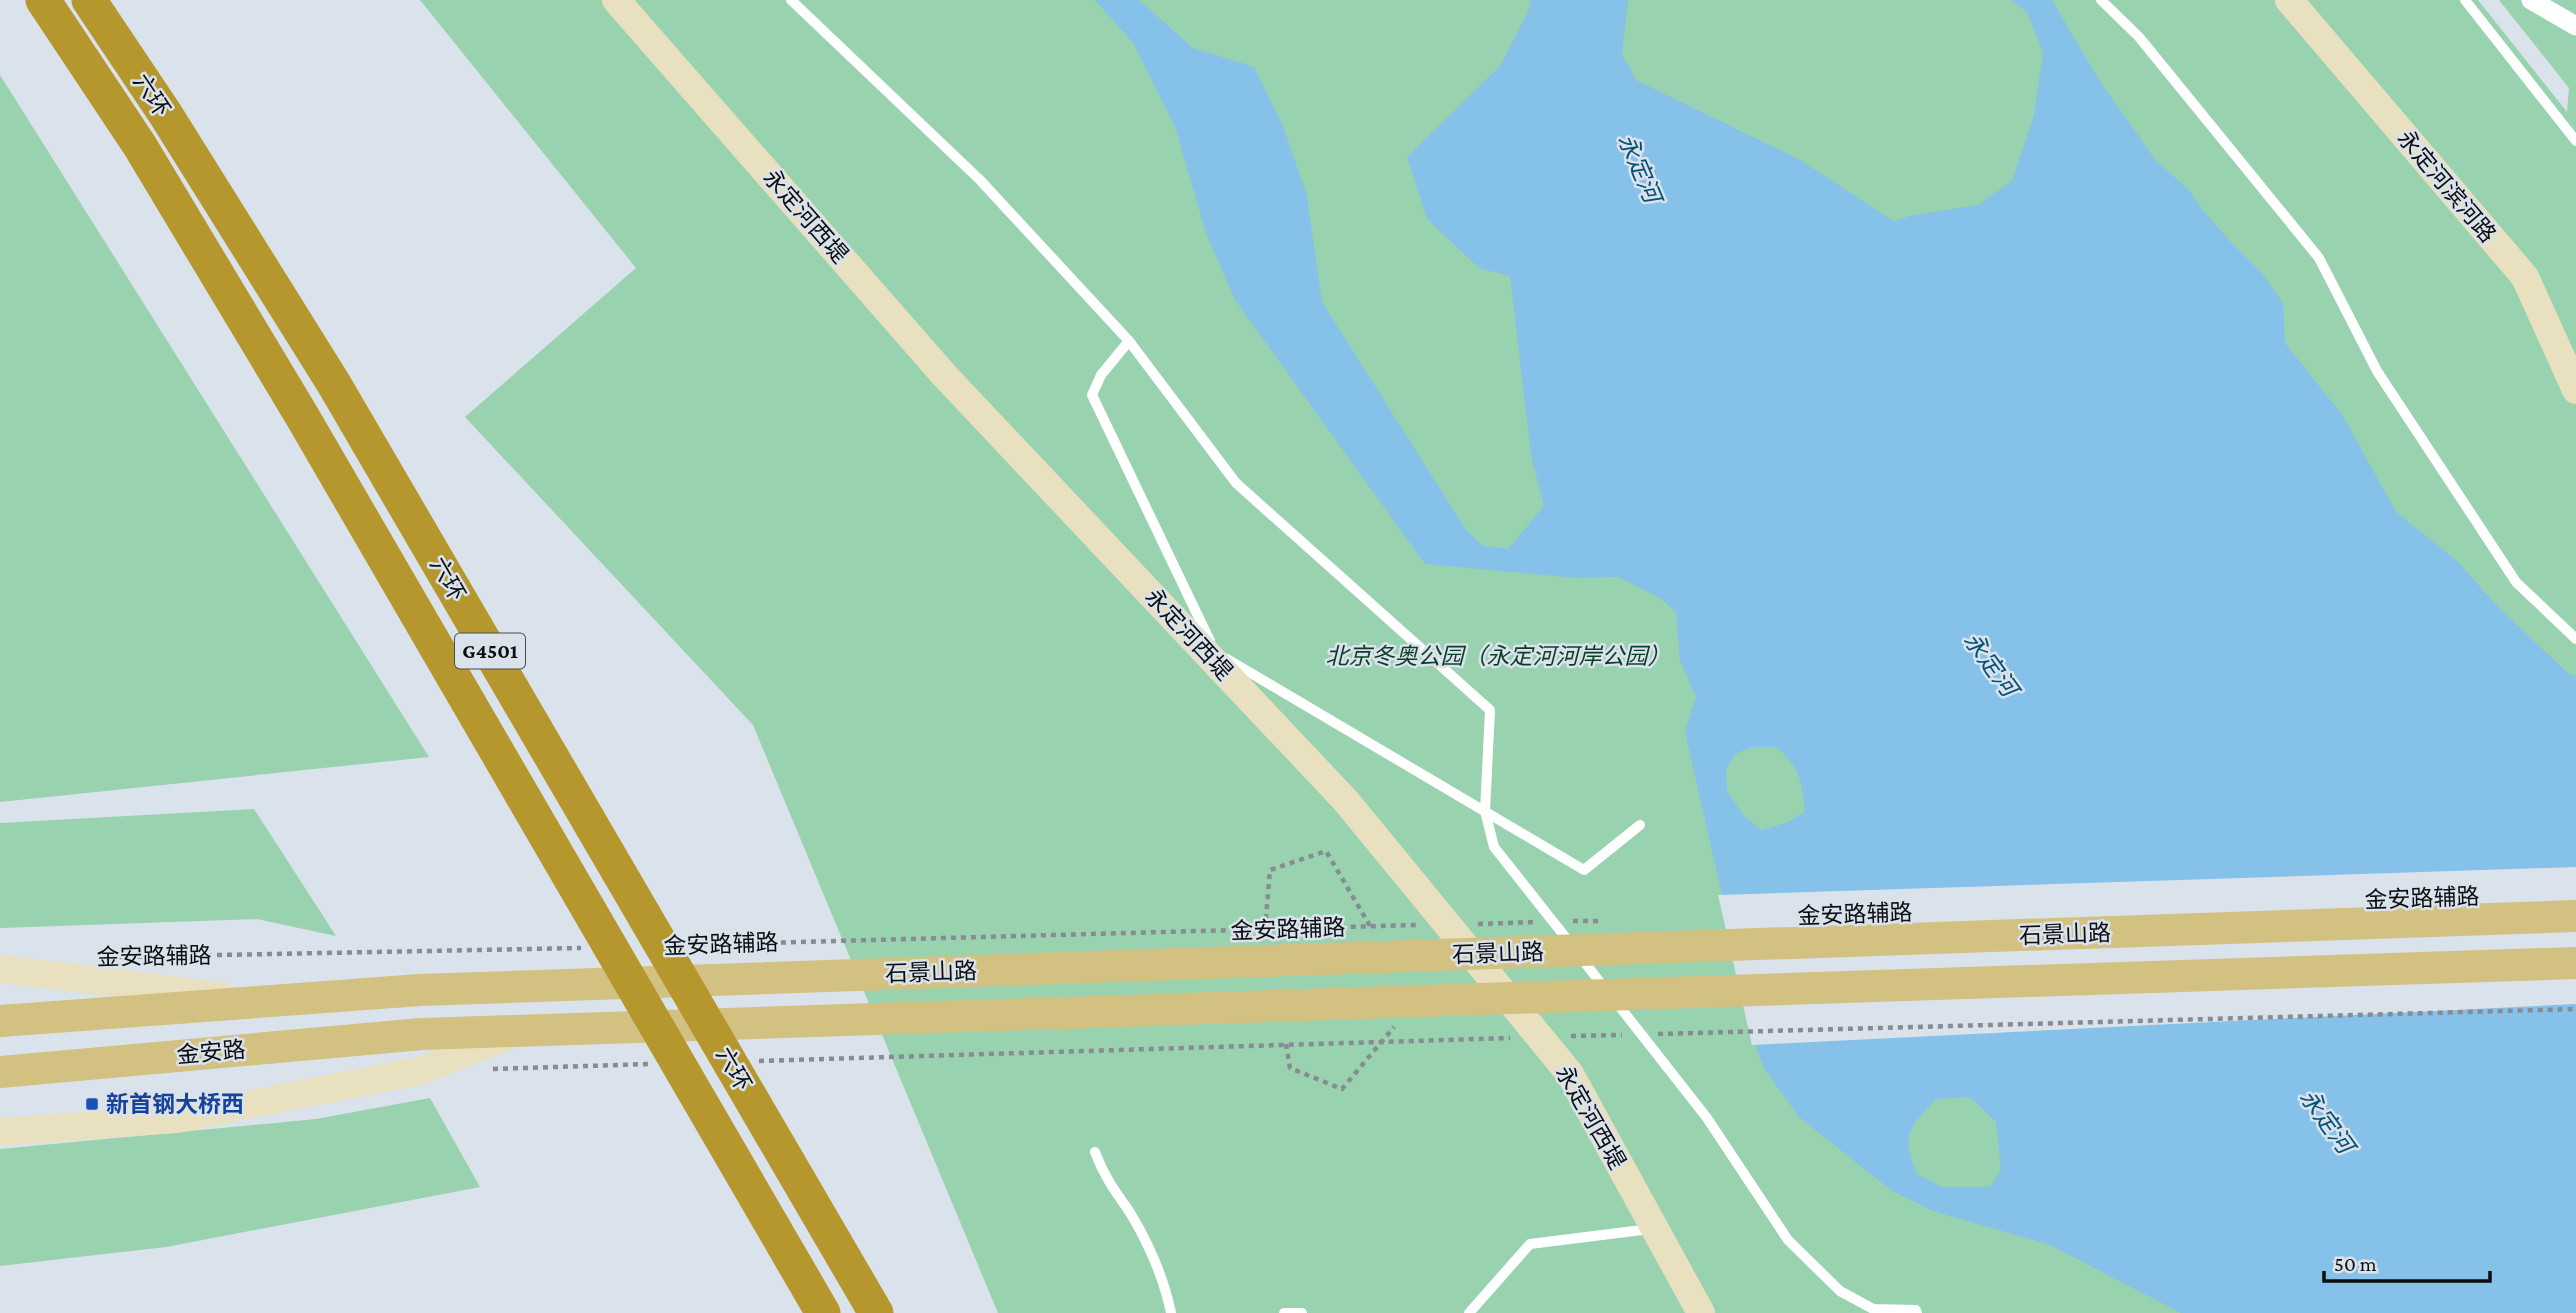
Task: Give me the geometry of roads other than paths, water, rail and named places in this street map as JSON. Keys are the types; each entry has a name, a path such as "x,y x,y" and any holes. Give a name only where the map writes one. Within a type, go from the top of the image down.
{"highway":[{"name":"六环","path":"43,0 140,146 302,416 823,1313"},
{"name":"六环","path":"89,0 166,115 334,384 876,1313"}],"main road":[{"name":"石景山路","path":"420,990 2576,916"},
{"name":"石景山路","path":"422,1034 2576,963"},
{"name":"金安路","path":"0,1021 420,990"},
{"name":"金安路","path":"0,1072 422,1034"}],"street":[{"name":"永定河西堤","path":"616,0 945,376 1213,655 1346,801 1570,1074 1701,1313"},
{"name":"永定河滨河路","path":"2289,0 2525,277 2576,390"},
{"path":"2531,0 2576,26"},
{"name":"金安路辅路","path":"0,969 265,1002"},
{"path":"0,1132 190,1116 419,1072 520,1031"}],"lane":[{"path":"791,0 980,180 1129,341 1237,483 1490,710 1485,811 1494,847 1707,1118 1788,1240 1840,1291 1873,1309 1916,1310 1917,1313"},
{"path":"2101,0 2138,37 2319,258 2377,371 2516,582 2576,639"},
{"path":"2465,0 2576,141"},
{"path":"1129,341 1101,375 1092,395 1213,655 1584,870 1640,825"},
{"path":"1095,1152 1102,1172 1145,1241 1172,1313"},
{"path":"1469,1313 1530,1244 1654,1228"},
{"path":"1284,1313 1302,1313"}],"water":[{"name":"永定河","path":"1095,0 1139,0 1193,48 1254,67 1283,126 1307,196 1322,302 1466,530 1483,546 1508,549 1544,506 1531,455 1510,276 1479,268 1427,219 1407,157 1500,66 1529,10 1531,0 1628,0 1622,54 1636,80 1802,161 1893,221 1978,205 2012,181 2034,115 2043,53 2027,12 2011,0 2052,0 2099,80 2156,161 2188,189 2230,241 2261,272 2283,303 2285,343 2343,416 2396,512 2457,561 2499,608 2569,674 2576,676 2576,1313 2181,1313 2050,1245 1933,1211 1892,1191 1799,1117 1764,1068 1758,1053 1685,732 1696,697 1680,661 1676,612 1660,598 1619,577 1577,578 1425,564 1235,300 1206,233 1175,127 1133,43","holes":["1752,747 1776,747 1790,761 1801,783 1805,812 1786,823 1761,830 1744,816 1727,791 1726,770 1735,754","1970,1097 1996,1122 2001,1170 1990,1187 1942,1187 1917,1174 1909,1149 1910,1133 1936,1099"]}],"place":[{"name":"新首钢大桥西","path":"92,1104"}],"park label":[{"name":"北京冬奥公园（永定河河岸公园）","path":"1498,656"}]}
